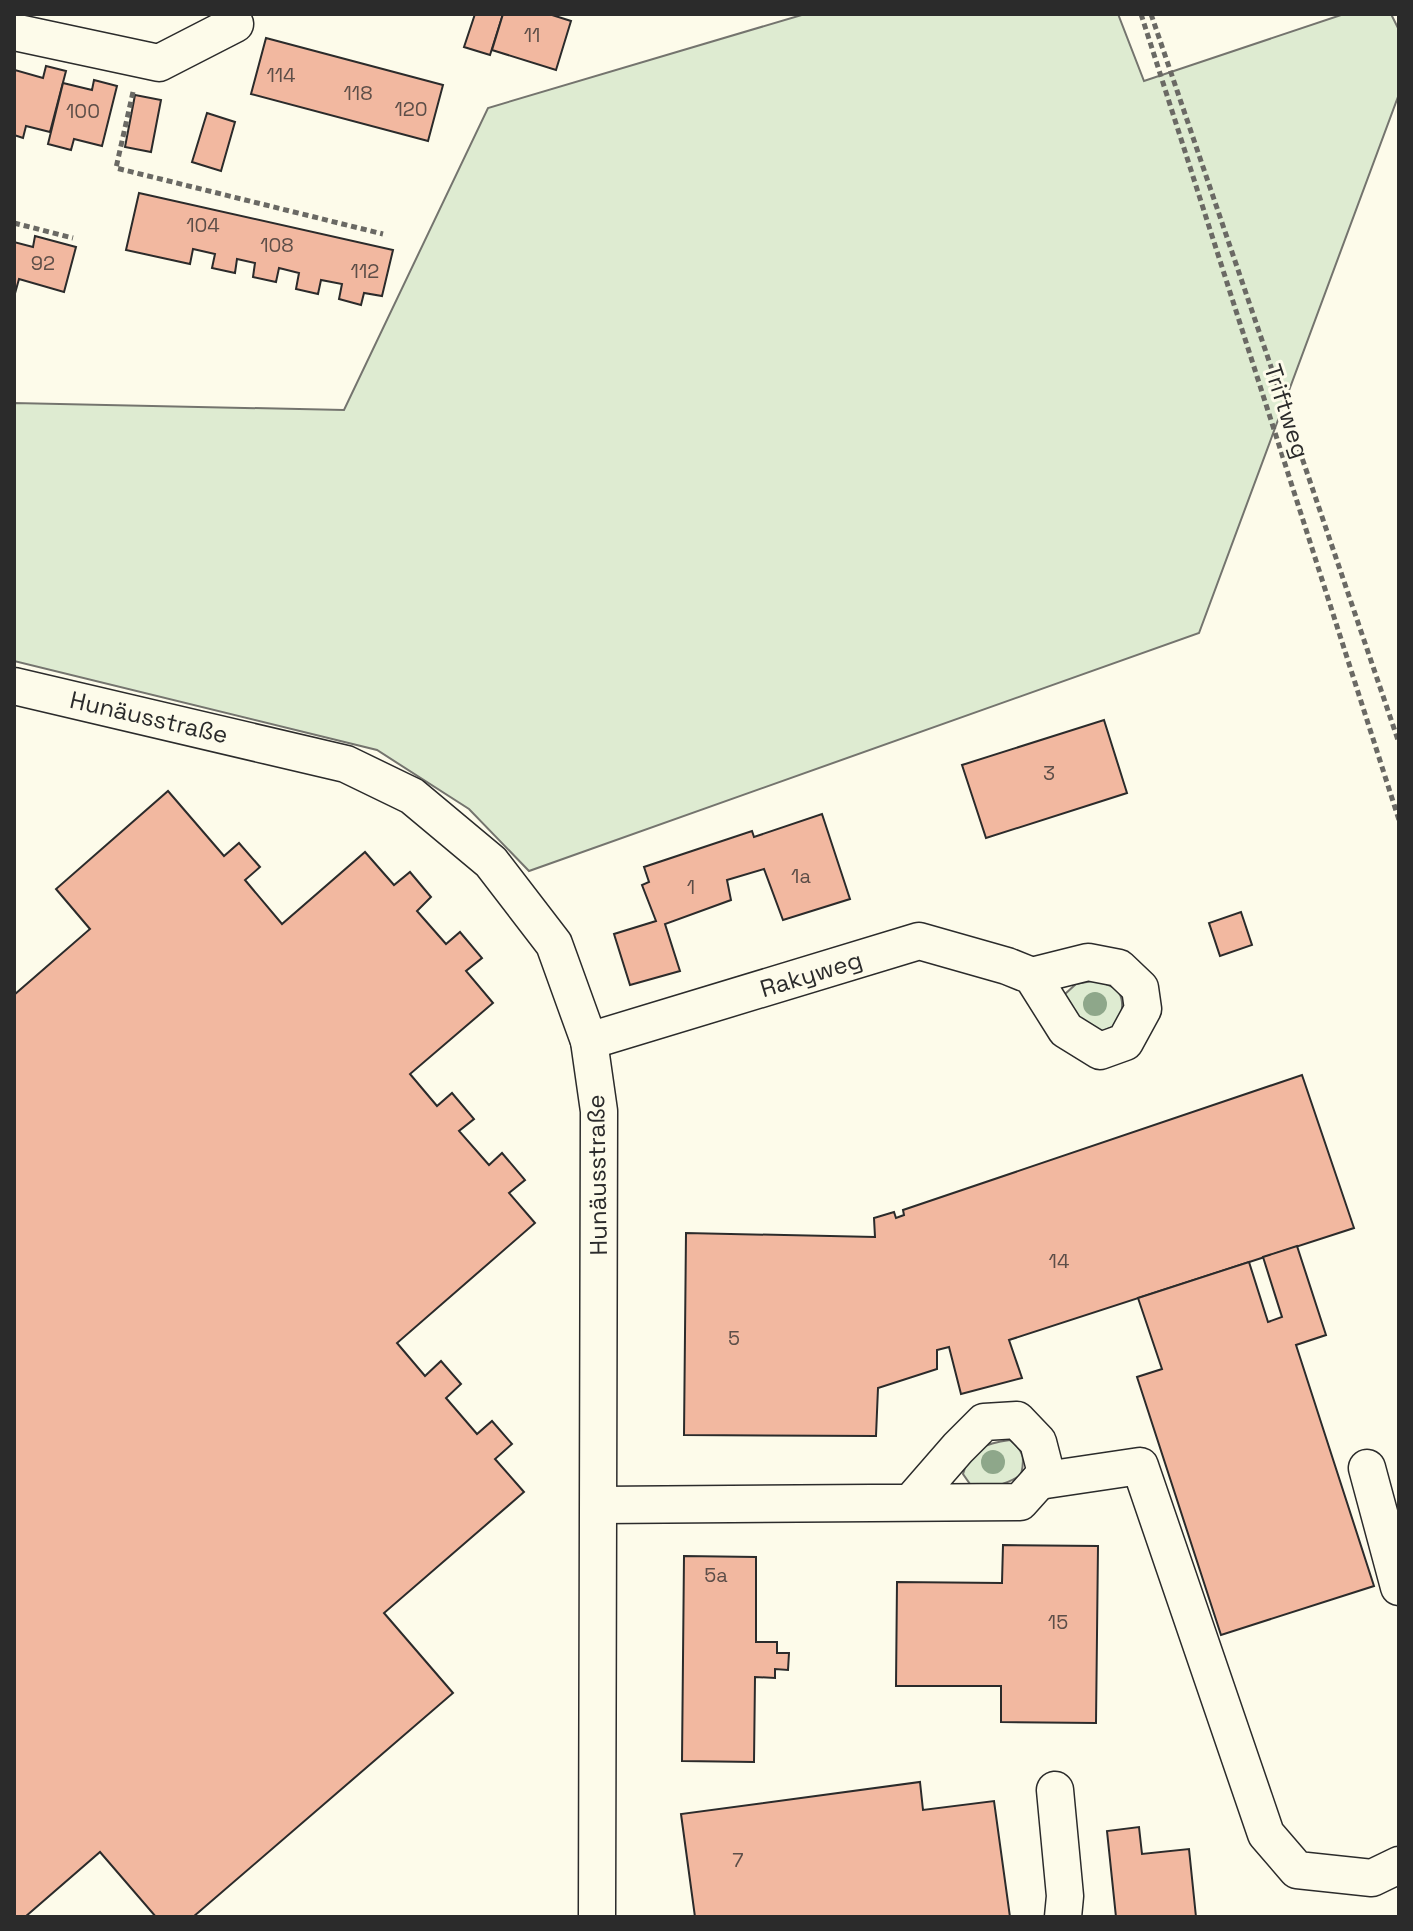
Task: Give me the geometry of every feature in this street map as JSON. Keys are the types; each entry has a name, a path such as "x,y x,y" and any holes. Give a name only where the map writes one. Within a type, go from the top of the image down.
{"street":[{"path":"14,32 159,63 235,24"},
{"name":"Hunäusstraße","path":"14,686 346,764 412,796 491,862 554,944 589,1041 599,1111 597,1917"},
{"name":"Rakyweg","path":"589,1041 919,941 1032,976"},
{"path":"599,1505 1020,1502 1046,1473 1038,1442 1017,1420 984,1422 911,1502"},
{"path":"1039,1481 1140,1466 1266,1834 1297,1870 1372,1878 1399,1865"},
{"path":"1367,1468 1399,1587"},
{"path":"1055,1790 1065,1896 1063,1917"}],"path":[{"name":"Triftweg","path":"1141,14 1399,820"},
{"name":"Triftweg","path":"1151,14 1399,743"},
{"path":"141,59 116,168 383,234"},
{"path":"14,223 73,238"}],"green space":[{"path":"805,14 1118,14 1144,81 1344,14 1391,14 1399,30 1399,94 1199,633 529,871 469,809 377,750 14,661 14,403 344,410 488,108"},
{"path":"1092,981 1110,985 1122,999 1119,1024 1103,1031 1085,1028 1064,995 1076,984"},
{"path":"1010,1440 1022,1455 1021,1475 997,1485 970,1484 963,1474 974,1453 986,1445"}],"building":[{"path":"475,14 503,14 490,55 464,47"},
{"path":"503,14 549,14 571,21 556,70 492,50"},
{"path":"266,38 443,85 428,141 251,94"},
{"path":"46,66 66,71 50,132 26,126 23,138 14,135 15,70 43,78"},
{"path":"94,80 117,86 102,146 74,139 71,150 48,144 63,83 92,90"},
{"path":"135,95 161,100 151,152 125,147"},
{"path":"207,113 235,122 221,171 192,162"},
{"path":"139,193 393,250 382,296 364,293 361,305 339,299 342,284 321,280 318,294 296,289 299,273 279,268 276,282 253,277 255,263 237,259 235,273 212,268 215,254 193,249 190,264 126,250"},
{"path":"35,236 76,247 64,292 19,279 14,297 14,242 33,247"},
{"path":"1104,720 1127,793 986,838 962,765"},
{"path":"168,791 224,856 239,843 260,867 245,880 282,924 365,852 394,885 410,872 431,897 417,911 446,944 460,932 482,958 466,971 493,1003 410,1074 437,1106 452,1093 474,1119 459,1131 489,1165 502,1153 525,1180 509,1193 535,1223 397,1343 425,1376 441,1361 461,1384 446,1398 477,1434 492,1421 512,1444 495,1459 524,1492 384,1613 453,1693 193,1917 156,1917 100,1852 25,1917 14,1917 14,995 90,929 56,889"},
{"path":"822,814 850,899 783,920 764,869 727,880 731,900 665,924 680,971 630,985 614,934 656,921 642,885 649,882 644,867 752,831 754,837"},
{"path":"1241,912 1252,945 1220,956 1209,923"},
{"path":"1302,1075 1354,1228 1009,1340 1022,1378 961,1394 949,1347 937,1350 937,1369 878,1388 876,1436 684,1435 686,1233 875,1237 874,1218 894,1212 896,1218 904,1215 903,1210"},
{"path":"1297,1246 1326,1335 1296,1345 1374,1586 1221,1635 1137,1377 1162,1369 1138,1298 1249,1262 1268,1322 1282,1317 1263,1257"},
{"path":"1003,1545 1098,1546 1096,1723 1001,1722 1001,1686 896,1686 897,1582 1002,1583"},
{"path":"684,1556 756,1557 756,1642 777,1642 777,1653 789,1653 788,1670 775,1669 775,1678 755,1677 754,1762 682,1761"},
{"path":"920,1782 923,1810 994,1801 1010,1917 695,1917 681,1814"},
{"path":"1139,1827 1142,1854 1189,1849 1196,1917 1116,1917 1107,1831"}]}
